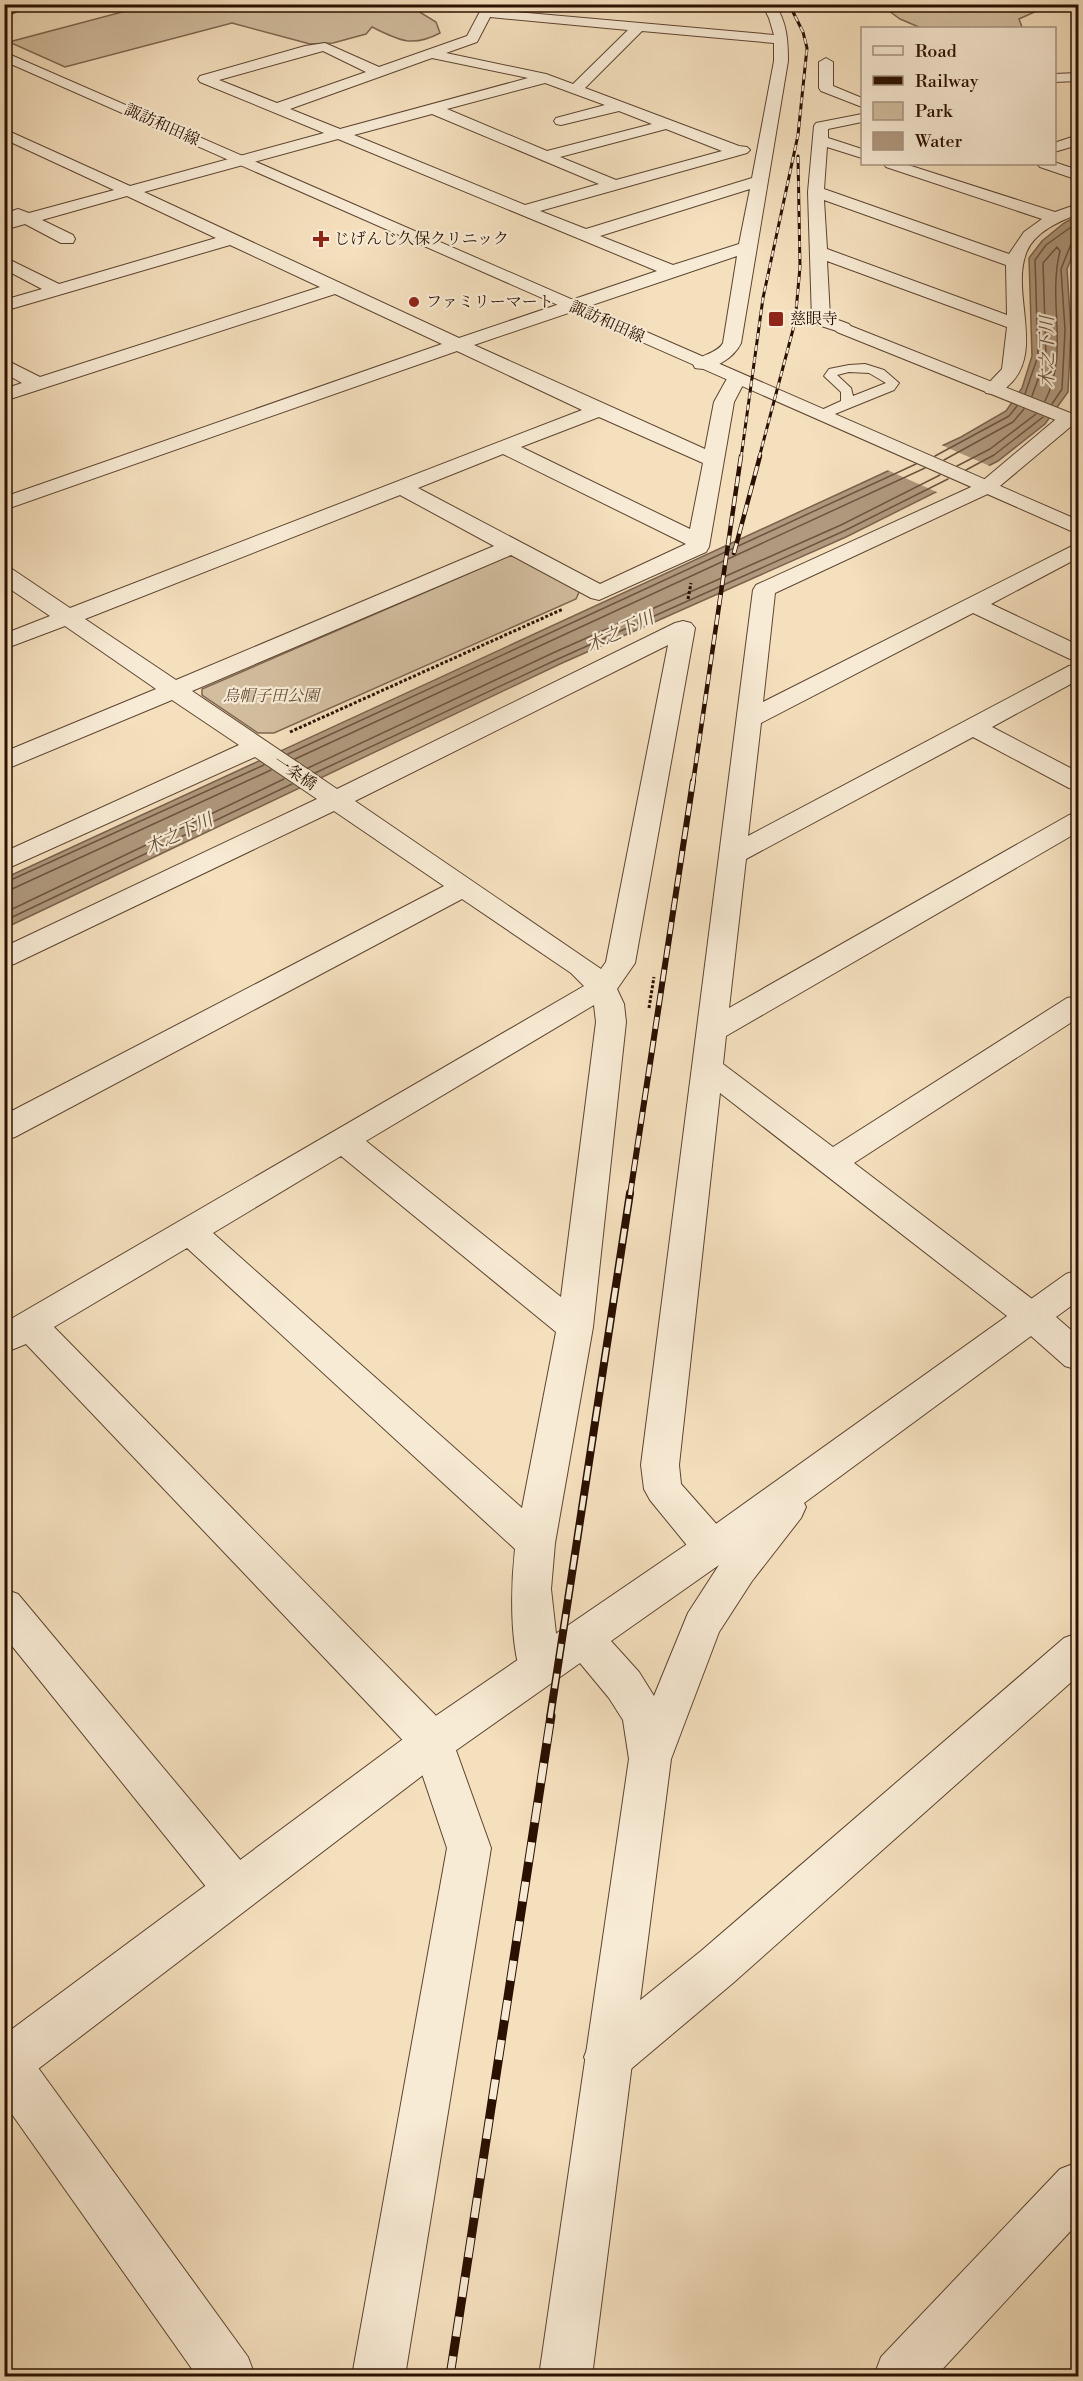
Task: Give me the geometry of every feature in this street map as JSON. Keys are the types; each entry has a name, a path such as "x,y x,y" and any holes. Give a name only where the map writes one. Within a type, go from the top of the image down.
{"street":[{"path":"4,13 28,4"},
{"path":"702,364 728,351 732,343 759,181 771,140 775,61 782,40 776,14 768,4"},
{"path":"1062,4 1078,8"},
{"path":"278,108 472,39 489,9 597,23 782,40"},
{"path":"597,23 611,11"},
{"path":"576,89 639,27"},
{"path":"709,44 720,34"},
{"path":"378,72 325,47 310,49 205,79 672,271"},
{"path":"432,54 546,78 737,151"},
{"name":"諏訪和田線","path":"4,56 736,379 912,453 1078,528"},
{"path":"826,62 826,88 861,103"},
{"path":"1056,78 1078,77"},
{"path":"4,225 546,78"},
{"path":"561,121 620,106"},
{"path":"432,108 614,185"},
{"path":"817,132 861,118"},
{"path":"546,156 669,124"},
{"path":"817,132 861,154"},
{"path":"817,132 817,251 821,320 1068,419"},
{"path":"4,133 599,410 713,460"},
{"path":"524,210 771,140"},
{"path":"1056,147 1078,140"},
{"path":"15,153 37,148"},
{"path":"1052,166 1078,162"},
{"path":"894,165 1056,218"},
{"path":"1052,166 1078,175"},
{"path":"585,235 759,181"},
{"path":"816,192 1015,262"},
{"path":"4,207 67,239"},
{"path":"998,391 1012,371 1018,325 1015,262 1025,241 1056,218 1078,209"},
{"path":"4,306 231,240"},
{"path":"8,500 570,305 747,247"},
{"path":"817,251 1018,325"},
{"path":"4,262 59,291"},
{"path":"4,395 335,288"},
{"path":"4,365 38,384"},
{"path":"401,487 599,593 699,547 724,402 736,379"},
{"path":"4,642 599,410"},
{"path":"713,1548 663,1490 660,1465 764,590 981,484 1068,419"},
{"path":"504,447 699,542"},
{"path":"4,762 512,546"},
{"path":"749,719 1078,550"},
{"name":"一条橋","path":"4,574 581,967 603,987"},
{"path":"973,604 1078,654"},
{"path":"4,958 331,796 683,628"},
{"path":"378,2376 469,1848 433,1742 17,1332 603,987 620,963 683,628"},
{"path":"734,854 1078,671"},
{"path":"973,727 1078,782"},
{"path":"4,862 261,750"},
{"path":"712,1032 1078,821"},
{"path":"4,1130 464,888"},
{"path":"538,1669 531,1589 535,1544 575,1327 611,1022 610,1003 603,987"},
{"path":"831,1163 1078,1005"},
{"path":"707,1067 1032,1317 1078,1356"},
{"path":"343,1140 575,1327"},
{"path":"189,1232 535,1544"},
{"path":"229,2376 5,2064 433,1742 713,1548 1078,1283"},
{"path":"566,2376 650,1759 702,1625 738,1569 816,1471"},
{"path":"4,1606 236,1889"},
{"path":"584,1638 624,1685 643,1714 650,1759"},
{"path":"609,2057 717,1967 1078,1652"},
{"path":"900,2376 1078,2187"}],"lane":[{"path":"821,415 879,392 893,383 887,377 866,368 855,367 833,372 830,376 833,381 847,391 847,403"}],"path":[{"path":"683,628 692,576"},
{"path":"261,750 599,593"}],"green space":[{"path":"103,4 425,5 413,8 436,22 440,33 430,38 413,41 398,39 372,27 366,34 333,43 310,44 232,23 65,67 9,42 126,11"},
{"path":"881,5 1048,6 1019,19 1022,27 919,27 900,19"},
{"name":"烏帽子田公園","path":"509,556 521,557 580,590 576,599 274,733 258,733 202,695 202,689"}],"water":[{"name":"木之下川","path":"1078,215 1078,242 1067,269 1071,330 1068,392 1045,424 998,461 846,537 560,664 5,928 5,878 961,437 1006,411 1022,388 1032,356 1029,258 1042,241"}],"pier":[{"path":"939,444 992,467 939,493 885,469"}],"railway":[{"path":"741,458 763,298 798,135 807,48 803,32 789,4"},
{"path":"759,458 795,322 800,267 798,156"},
{"path":"693,783 741,456"},
{"path":"734,553 760,456"},
{"path":"630,1195 693,781"},
{"path":"550,1718 630,1193"},
{"path":"450,2376 551,1716"}],"place":[{"name":"じげんじ久保クリニック","path":"321,239"},
{"name":"ファミリーマート","path":"414,302"},
{"name":"慈眼寺","path":"776,319"}]}
